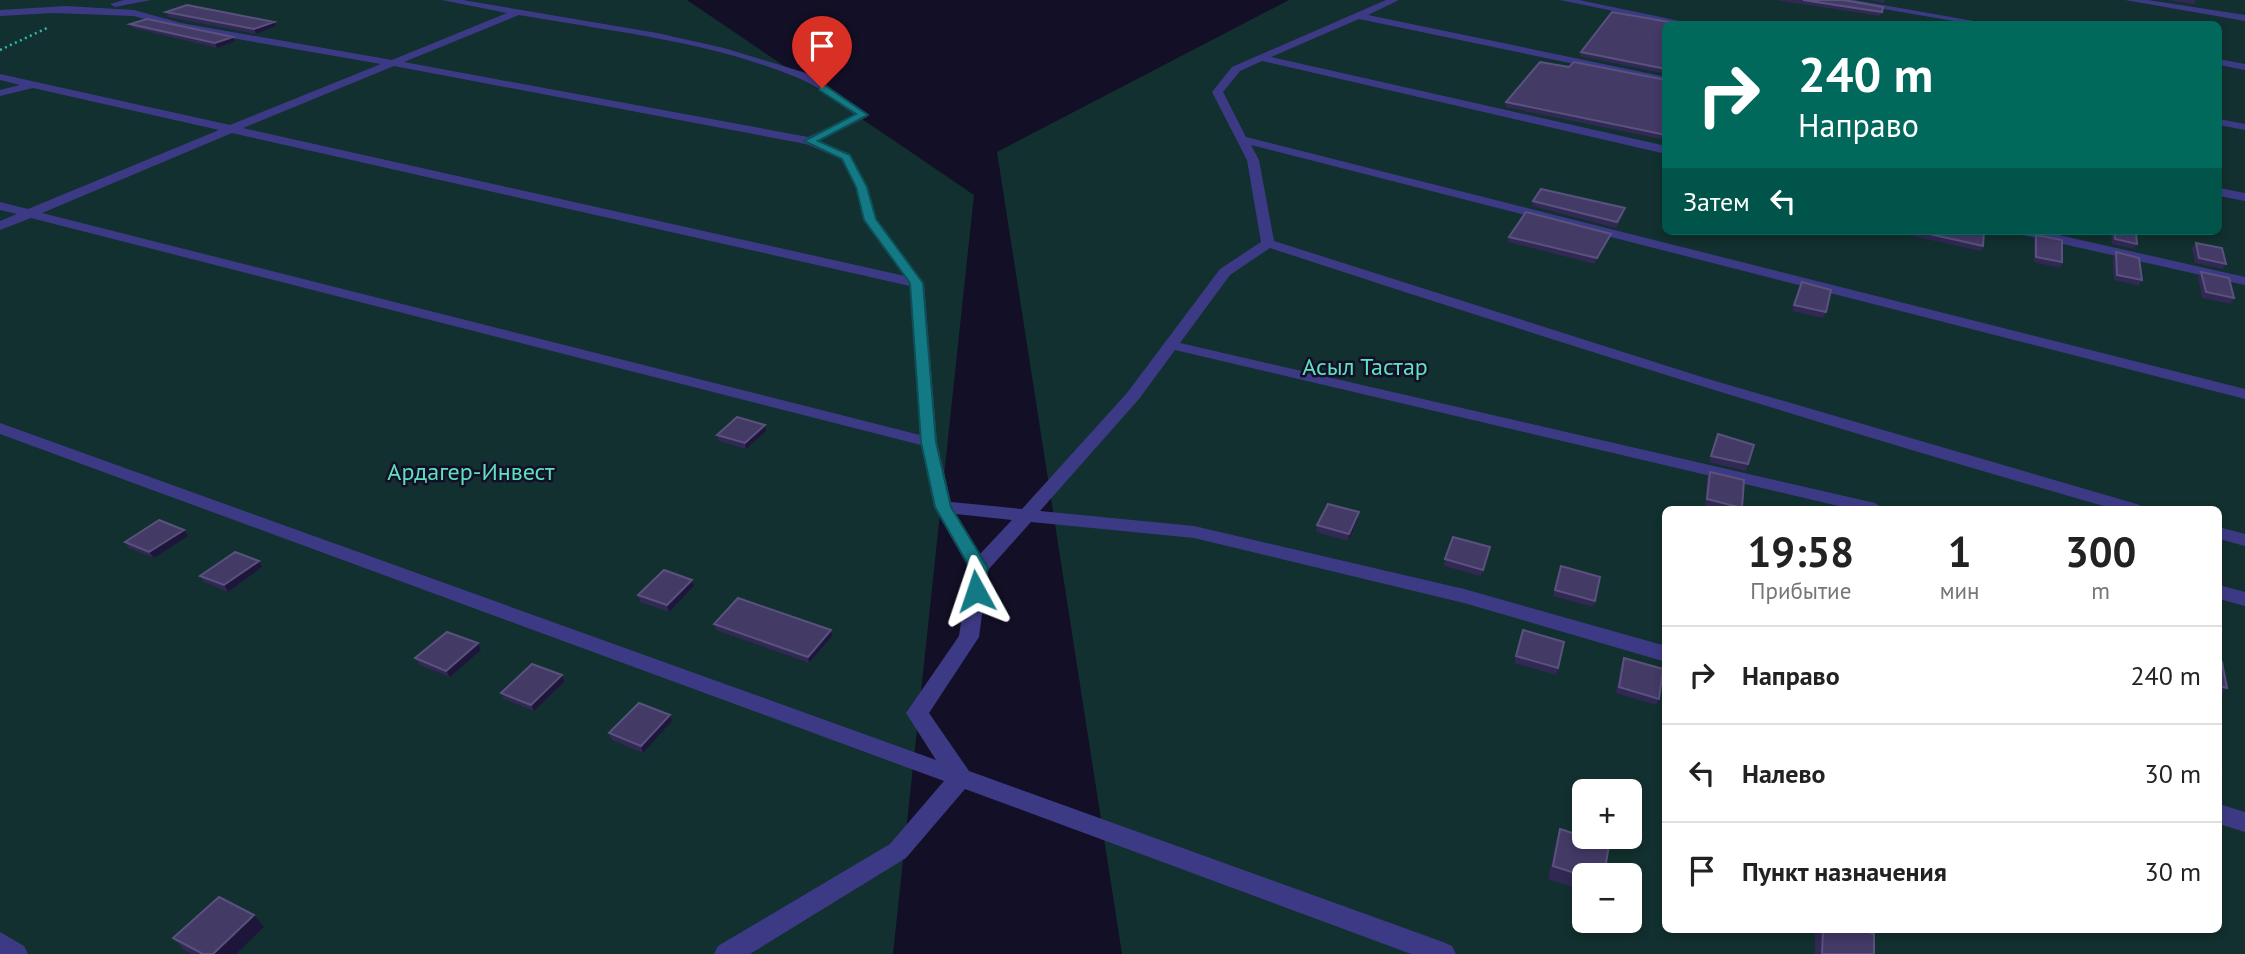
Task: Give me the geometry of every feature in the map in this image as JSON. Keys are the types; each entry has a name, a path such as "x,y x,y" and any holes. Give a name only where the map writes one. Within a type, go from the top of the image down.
{"street":[{"path":"54,11 146,0"},
{"path":"447,0 690,42 802,75 863,115 809,141"},
{"path":"1268,243 1253,160 1217,92 1236,68 1394,0"},
{"path":"1565,0 1674,21"},
{"path":"1837,0 1967,21"},
{"path":"2130,0 2245,18"},
{"path":"0,13 134,13 180,26 392,62 809,141 846,157 862,187 870,220 917,283 929,442 943,507 979,568"},
{"path":"0,226 516,13"},
{"path":"1355,15 1662,79"},
{"path":"1260,58 1662,149"},
{"path":"2222,63 2245,67"},
{"path":"0,77 917,283"},
{"path":"0,93 34,85"},
{"path":"2222,123 2245,127"},
{"path":"1242,139 2245,394"},
{"path":"2222,193 2245,197"},
{"path":"0,206 929,442"},
{"path":"2041,235 2245,281"},
{"path":"961,778 917,713 969,637 979,568 1133,396 1225,272 1268,243"},
{"path":"1268,243 2000,472 2123,506"},
{"path":"1171,345 1862,506"},
{"path":"0,428 1443,954"},
{"path":"943,507 1194,532 1464,596 1662,653"},
{"path":"2222,534 2245,540"},
{"path":"2222,593 2245,599"},
{"path":"727,954 898,851 961,778"},
{"path":"2222,815 2245,822"},
{"path":"0,944 15,954"}],"path":[{"path":"0,50 29,39 56,23 54,11"}],"green space":[{"name":"Ардагер-Инвест","path":"0,0 687,0 974,195 893,954 0,954"},
{"name":"Асыл Тастар","path":"1289,0 2245,0 2245,954 1122,954 997,152"}],"building":[{"path":"1803,0 1843,0 1883,7 1882,12"},
{"path":"187,5 274,22 254,29 166,12"},
{"path":"1612,12 1663,21 1662,68 1581,52"},
{"path":"147,19 233,37 215,43 130,24"},
{"path":"1540,62 1569,67 1574,62 1662,79 1662,134 1506,102"},
{"path":"1541,189 1625,208 1617,222 1533,201"},
{"path":"1526,212 1611,234 1597,258 1509,237"},
{"path":"1934,235 1984,235 1983,246"},
{"path":"2036,235 2062,240 2062,262 2036,257"},
{"path":"2114,235 2136,235 2137,244 2115,239"},
{"path":"2196,243 2222,248 2226,264 2199,258"},
{"path":"2116,252 2139,258 2142,280 2117,275"},
{"path":"2201,272 2229,278 2234,298 2206,292"},
{"path":"1802,282 1831,290 1826,312 1794,305"},
{"path":"737,417 765,425 745,443 717,435"},
{"path":"1718,434 1754,445 1748,464 1711,456"},
{"path":"1710,472 1744,480 1742,506 1707,499"},
{"path":"1328,504 1359,512 1349,534 1317,525"},
{"path":"159,520 184,530 149,552 125,542"},
{"path":"1453,537 1490,547 1483,570 1445,559"},
{"path":"235,552 259,561 224,585 200,576"},
{"path":"1561,566 1600,577 1595,601 1555,590"},
{"path":"664,570 692,580 667,605 638,595"},
{"path":"738,598 831,630 808,657 714,624"},
{"path":"1523,630 1564,642 1558,668 1516,656"},
{"path":"447,632 478,643 446,671 415,658"},
{"path":"1624,658 1662,669 1659,699 1619,687"},
{"path":"2222,662 2227,688 2222,687"},
{"path":"532,664 562,675 531,705 501,693"},
{"path":"639,703 670,715 641,746 609,733"},
{"path":"1560,829 1572,833 1572,849 1608,849 1606,863 1572,863 1572,872 1553,866"},
{"path":"219,897 254,915 213,954 203,954 173,938"},
{"path":"1823,933 1874,934 1874,954 1822,954"}],"route":[{"path":"822,88 863,115 809,141 846,157 862,187 870,220 917,283 929,442 943,507 979,568 976,591"}]}
